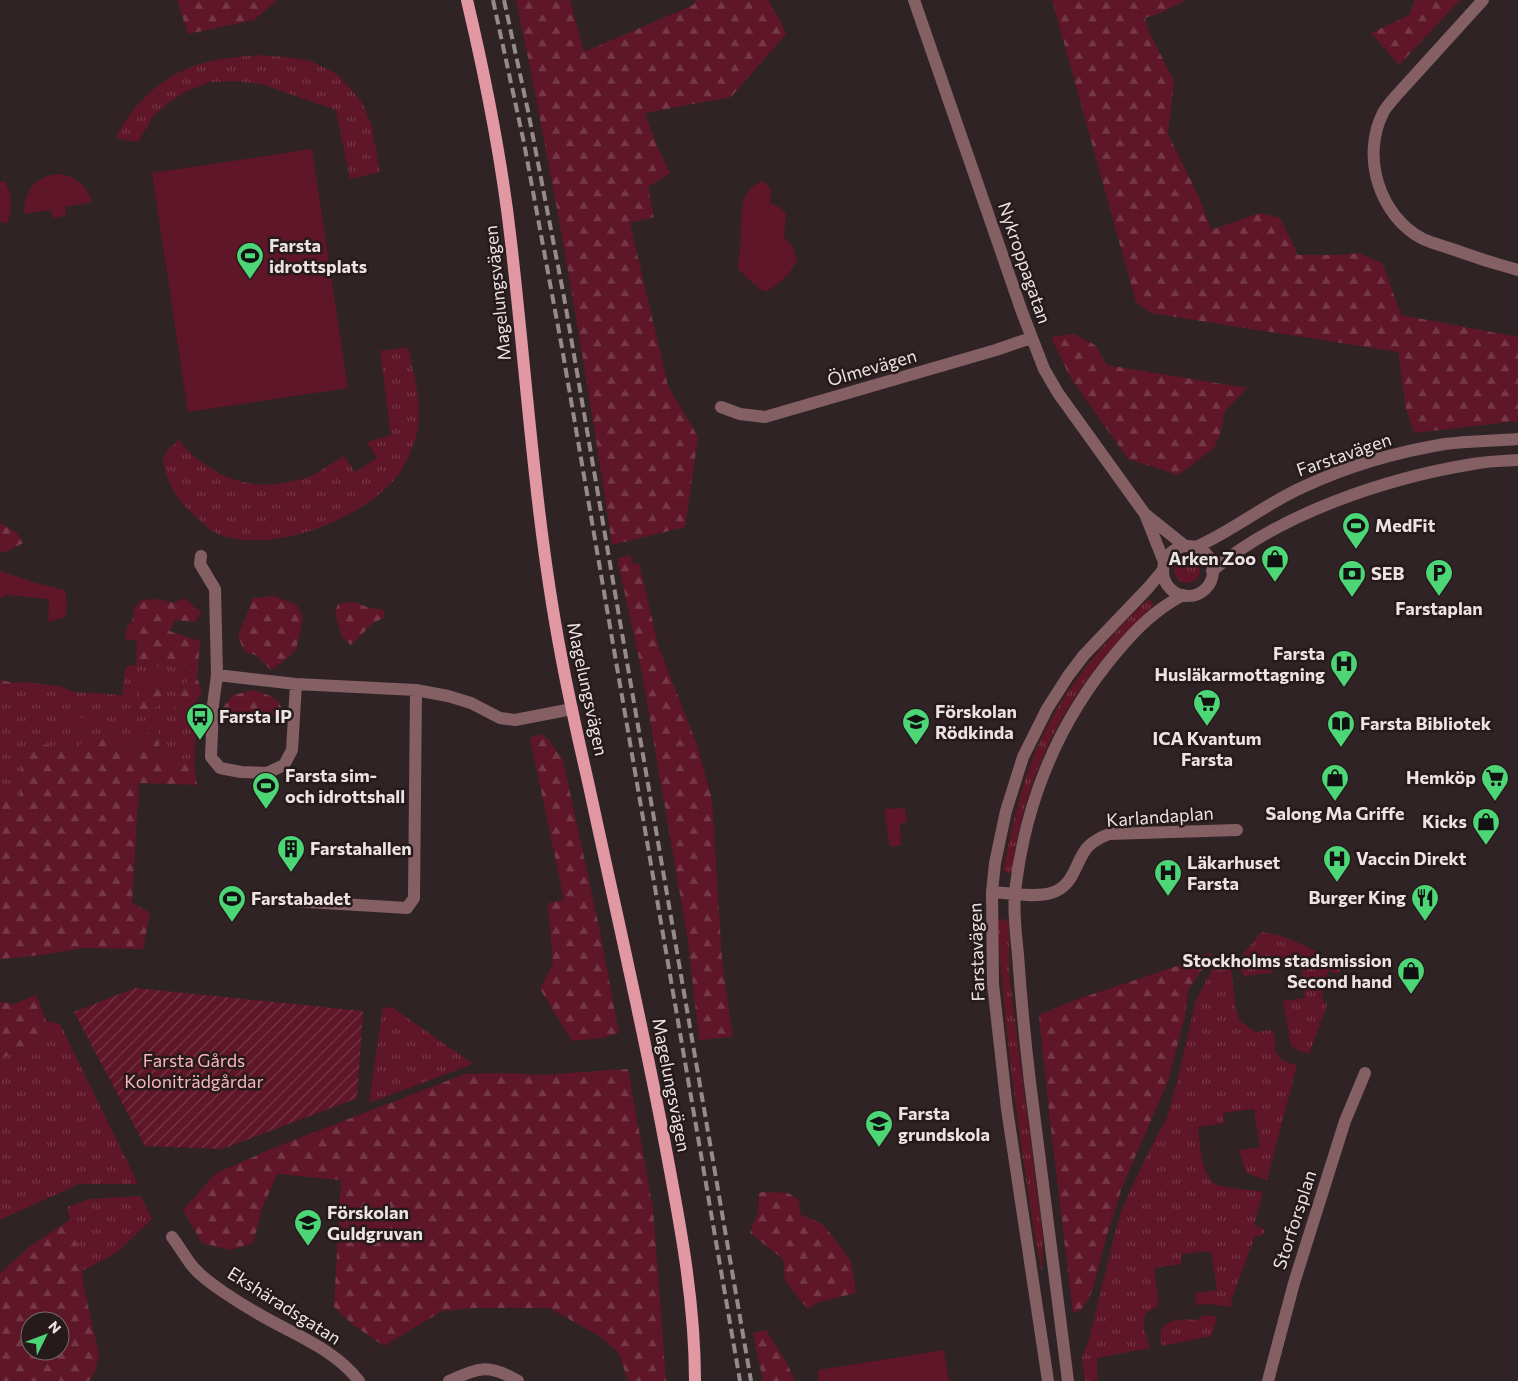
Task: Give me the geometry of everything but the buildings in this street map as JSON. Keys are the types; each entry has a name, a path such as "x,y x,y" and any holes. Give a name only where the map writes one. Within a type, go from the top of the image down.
{"main road":[{"name":"Magelungsvägen","path":"467,0 486,85 511,239 544,552 556,627 643,1034 678,1212 694,1329 695,1381"}],"street":[{"name":"Nykroppagatan","path":"914,0 1031,338 1044,370 1058,393 1145,514 1163,566"},
{"path":"1483,0 1394,97 1384,112 1374,144 1376,178 1383,197 1393,214 1423,239 1518,270"},
{"name":"Ölmevägen","path":"722,407 740,414 765,417 996,350 1031,338"},
{"name":"Farstavägen","path":"1048,1381 1007,1109 993,984 992,892 995,863 1006,811 1023,757 1047,709 1068,676 1084,656 1148,588 1172,551 1210,541 1276,500 1350,468 1397,454 1448,444 1518,439"},
{"path":"1474,464 1500,441"},
{"path":"1212,571 1234,553 1265,534 1314,510 1398,481 1434,471 1474,464 1518,460"},
{"name":"Nykroppagatan","path":"1145,514 1190,546"},
{"path":"1163,566 1165,581 1173,591 1183,595 1194,595 1203,591 1210,582 1211,563 1205,553 1190,546"},
{"path":"201,556 200,564 215,590 217,675 213,705 211,757 220,768 241,772 267,773 284,765 292,750 296,684"},
{"path":"1068,1381 1026,1051 1014,894 1035,799 1044,770 1069,719 1103,669 1125,642 1157,611 1183,595"},
{"path":"217,675 296,684 416,690 455,698 500,718 515,720 572,709"},
{"path":"276,900 407,908 414,898 416,690"},
{"name":"Karlandaplan","path":"992,892 1014,894 1051,893 1065,886 1075,872 1084,852 1098,838 1109,834 1237,830"},
{"name":"Storforsplan","path":"1268,1381 1294,1283 1345,1121 1365,1073"},
{"name":"Ekshäradsgatan","path":"172,1237 195,1270 257,1313 328,1352 354,1374 359,1381"},
{"path":"450,1381 479,1369 489,1368 518,1381"}],"green space":[{"path":"177,0 277,0 254,20 188,34"},
{"path":"516,0 570,0 584,52 693,5 696,0 768,0 786,34 731,97 645,113 656,144 670,173 648,187 654,217 630,223 668,386 698,437 685,527 612,545 568,271"},
{"path":"1052,0 1186,0 1145,18 1149,32 1174,81 1168,134 1199,197 1211,230 1259,213 1280,218 1298,255 1359,253 1383,264 1401,315 1518,337 1518,421 1414,433 1406,409 1398,352 1150,313 1136,302"},
{"path":"1415,0 1460,0 1399,65 1371,33 1409,15"},
{"path":"258,55 311,61 337,74 361,101 371,123 380,172 350,179 336,110 261,84 235,81 210,82 185,92 167,104 154,115 138,142 116,138 139,103 172,76 205,63 228,58"},
{"name":"Farsta idrottsplats","path":"312,149 348,388 188,412 152,173"},
{"path":"58,174 80,182 92,202 65,207 66,216 53,218 51,210 24,214 26,198 32,186 43,178"},
{"path":"4,180 11,202 7,224 0,221 0,183"},
{"path":"764,181 771,190 770,203 781,208 786,214 784,237 793,247 797,260 784,279 765,292 738,269 744,200 750,189"},
{"path":"1074,334 1095,345 1107,365 1247,388 1225,411 1220,435 1214,448 1178,475 1128,459 1070,377 1051,337"},
{"path":"408,347 419,403 416,437 404,466 398,475 383,491 365,505 320,527 296,535 248,540 227,537 211,530 185,506 176,494 168,480 163,458 168,450 179,440 190,452 215,471 229,478 244,482 276,484 304,479 344,456 355,472 377,458 367,442 391,435 380,351"},
{"path":"0,523 16,532 23,543 6,552 0,552"},
{"path":"630,555 633,564 639,563 659,648 696,742 712,799 722,961 733,1037 699,1040 688,941 641,668 617,558"},
{"path":"1187,557 1197,560 1200,570 1197,580 1187,583 1177,580 1174,570 1177,560"},
{"path":"0,571 65,590 67,605 65,617 48,622 49,599 7,595 0,598"},
{"path":"274,596 297,605 303,619 296,649 271,670 257,656 244,651 238,636 253,598"},
{"path":"185,598 196,609 202,611 195,622 175,620 169,631 200,641 198,668 187,664 179,668 168,662 160,668 151,661 136,666 137,641 125,639 127,626 132,622 134,608 141,600 159,599 174,603"},
{"path":"1148,599 1154,605 1123,636 1095,669 1079,691 1051,739 1030,791 1016,844 1012,871 1009,874 1003,870 1015,818 1029,767 1043,735 1064,697 1076,680 1103,646"},
{"path":"354,602 384,610 385,618 374,622 351,645 342,637 335,613 338,604"},
{"path":"151,661 168,662 179,668 187,664 198,668 197,678 189,680 174,709 190,711 196,722 194,764 172,764 160,755 158,729 149,731 128,751 120,748 70,751 36,742 21,759 19,803 0,799 0,699 7,701 15,695 15,683 25,682 59,686 75,692 123,695 124,676 127,665 136,666"},
{"path":"164,674 166,682 163,703 145,714 137,711 140,688"},
{"path":"197,678 202,692 190,711 174,709 177,693 182,686"},
{"path":"0,680 15,683 15,695 7,701 0,699"},
{"path":"254,690 266,694 278,702 285,717 277,717 266,711 252,726 239,713 230,721 221,710 233,695"},
{"path":"70,718 101,718 102,728 70,728"},
{"path":"158,729 160,755 172,764 194,764 197,785 139,783 132,903 150,913 143,949 81,948 42,955 0,959 0,799 19,803 21,759 36,742 70,751 91,736 116,740 120,748 128,751 149,731"},
{"path":"540,734 548,739 563,760 599,927 619,1033 602,1038 572,1041 540,989 553,964 548,903 564,900 530,738"},
{"path":"905,808 907,823 900,823 901,845 890,847 884,809"},
{"path":"1002,918 1009,923 1009,974 1043,1238 1042,1272 1030,1204 1008,1043 997,922"},
{"path":"1261,932 1302,944 1339,964 1341,967 1338,974 1328,971 1321,997 1327,1005 1309,1054 1294,1049 1291,1045 1283,1001 1305,998 1300,960 1272,963 1272,973 1244,976 1238,961"},
{"path":"1206,954 1212,954 1188,990 1185,1016 1168,1081 1122,1187 1094,1285 1088,1300 1080,1311 1073,1313 1039,1015 1075,1000 1186,963"},
{"path":"1225,954 1230,960 1236,1010 1240,1021 1256,1032 1272,1030 1275,1036 1275,1052 1283,1061 1297,1065 1267,1180 1246,1173 1239,1150 1260,1147 1254,1109 1223,1113 1224,1123 1198,1127 1204,1168 1212,1181 1220,1186 1263,1192 1254,1225 1265,1230 1262,1236 1255,1236 1231,1301 1231,1307 1208,1304 1196,1305 1195,1293 1217,1290 1211,1251 1182,1254 1181,1264 1154,1268 1159,1305 1146,1313 1143,1325 1150,1348 1097,1358 1097,1381 1085,1381 1082,1358 1089,1340 1122,1209 1149,1151 1167,1118 1196,1000 1220,955"},
{"name":"Farsta Gårds Koloniträdgårdar","path":"135,988 363,1011 357,1098 222,1149 145,1146 74,1012"},
{"path":"36,995 46,1021 42,1040 0,1059 0,1002 14,1004"},
{"path":"383,1007 393,1008 473,1064 369,1103"},
{"path":"46,1021 60,1024 138,1184 79,1184 0,1220 0,1059 42,1040"},
{"path":"628,1069 653,1209 666,1381 628,1381 619,1353 598,1335 549,1308 473,1308 442,1311 384,1346 353,1325 334,1307 341,1180 277,1174 262,1209 253,1243 231,1250 202,1243 183,1210 216,1173 276,1147 465,1074 504,1073 540,1075"},
{"path":"759,1192 788,1193 798,1199 801,1215 823,1224 851,1261 856,1293 819,1302 809,1309 802,1302 785,1281 783,1259 750,1233 758,1211"},
{"path":"141,1196 152,1219 116,1253 82,1271 67,1207 90,1199"},
{"path":"71,1219 99,1355 95,1372 89,1381 0,1381 0,1273 28,1248"},
{"path":"1203,1315 1217,1317 1211,1336 1162,1346 1160,1337 1165,1325 1176,1320 1198,1320"},
{"path":"766,1330 787,1363 795,1381 763,1381 753,1333"},
{"path":"944,1350 949,1381 818,1381 818,1370"}],"railway":[{"path":"493,0 524,143 562,348 740,1381"},
{"path":"504,0 528,111 564,297 751,1381"}],"place":[{"name":"Farsta idrottsplats","path":"250,280"},
{"name":"MedFit","path":"1356,550"},
{"name":"Arken Zoo","path":"1275,583"},
{"name":"Farstaplan","path":"1439,597"},
{"name":"SEB","path":"1352,598"},
{"name":"Farsta Husläkarmottagning","path":"1344,688"},
{"name":"ICA Kvantum Farsta","path":"1207,727"},
{"name":"Farsta IP","path":"200,741"},
{"name":"Förskolan Rödkinda","path":"916,746"},
{"name":"Farsta Bibliotek","path":"1341,748"},
{"name":"Salong Ma Griffe","path":"1335,802"},
{"name":"Hemköp","path":"1495,802"},
{"name":"Farsta sim- och idrottshall","path":"266,810"},
{"name":"Kicks","path":"1486,846"},
{"name":"Farstahallen","path":"291,873"},
{"name":"Vaccin Direkt","path":"1337,883"},
{"name":"Läkarhuset Farsta","path":"1168,897"},
{"name":"Burger King","path":"1425,922"},
{"name":"Farstabadet","path":"232,923"},
{"name":"Stockholms stadsmission Second hand","path":"1411,995"},
{"name":"Farsta grundskola","path":"879,1148"},
{"name":"Förskolan Guldgruvan","path":"308,1247"}]}
